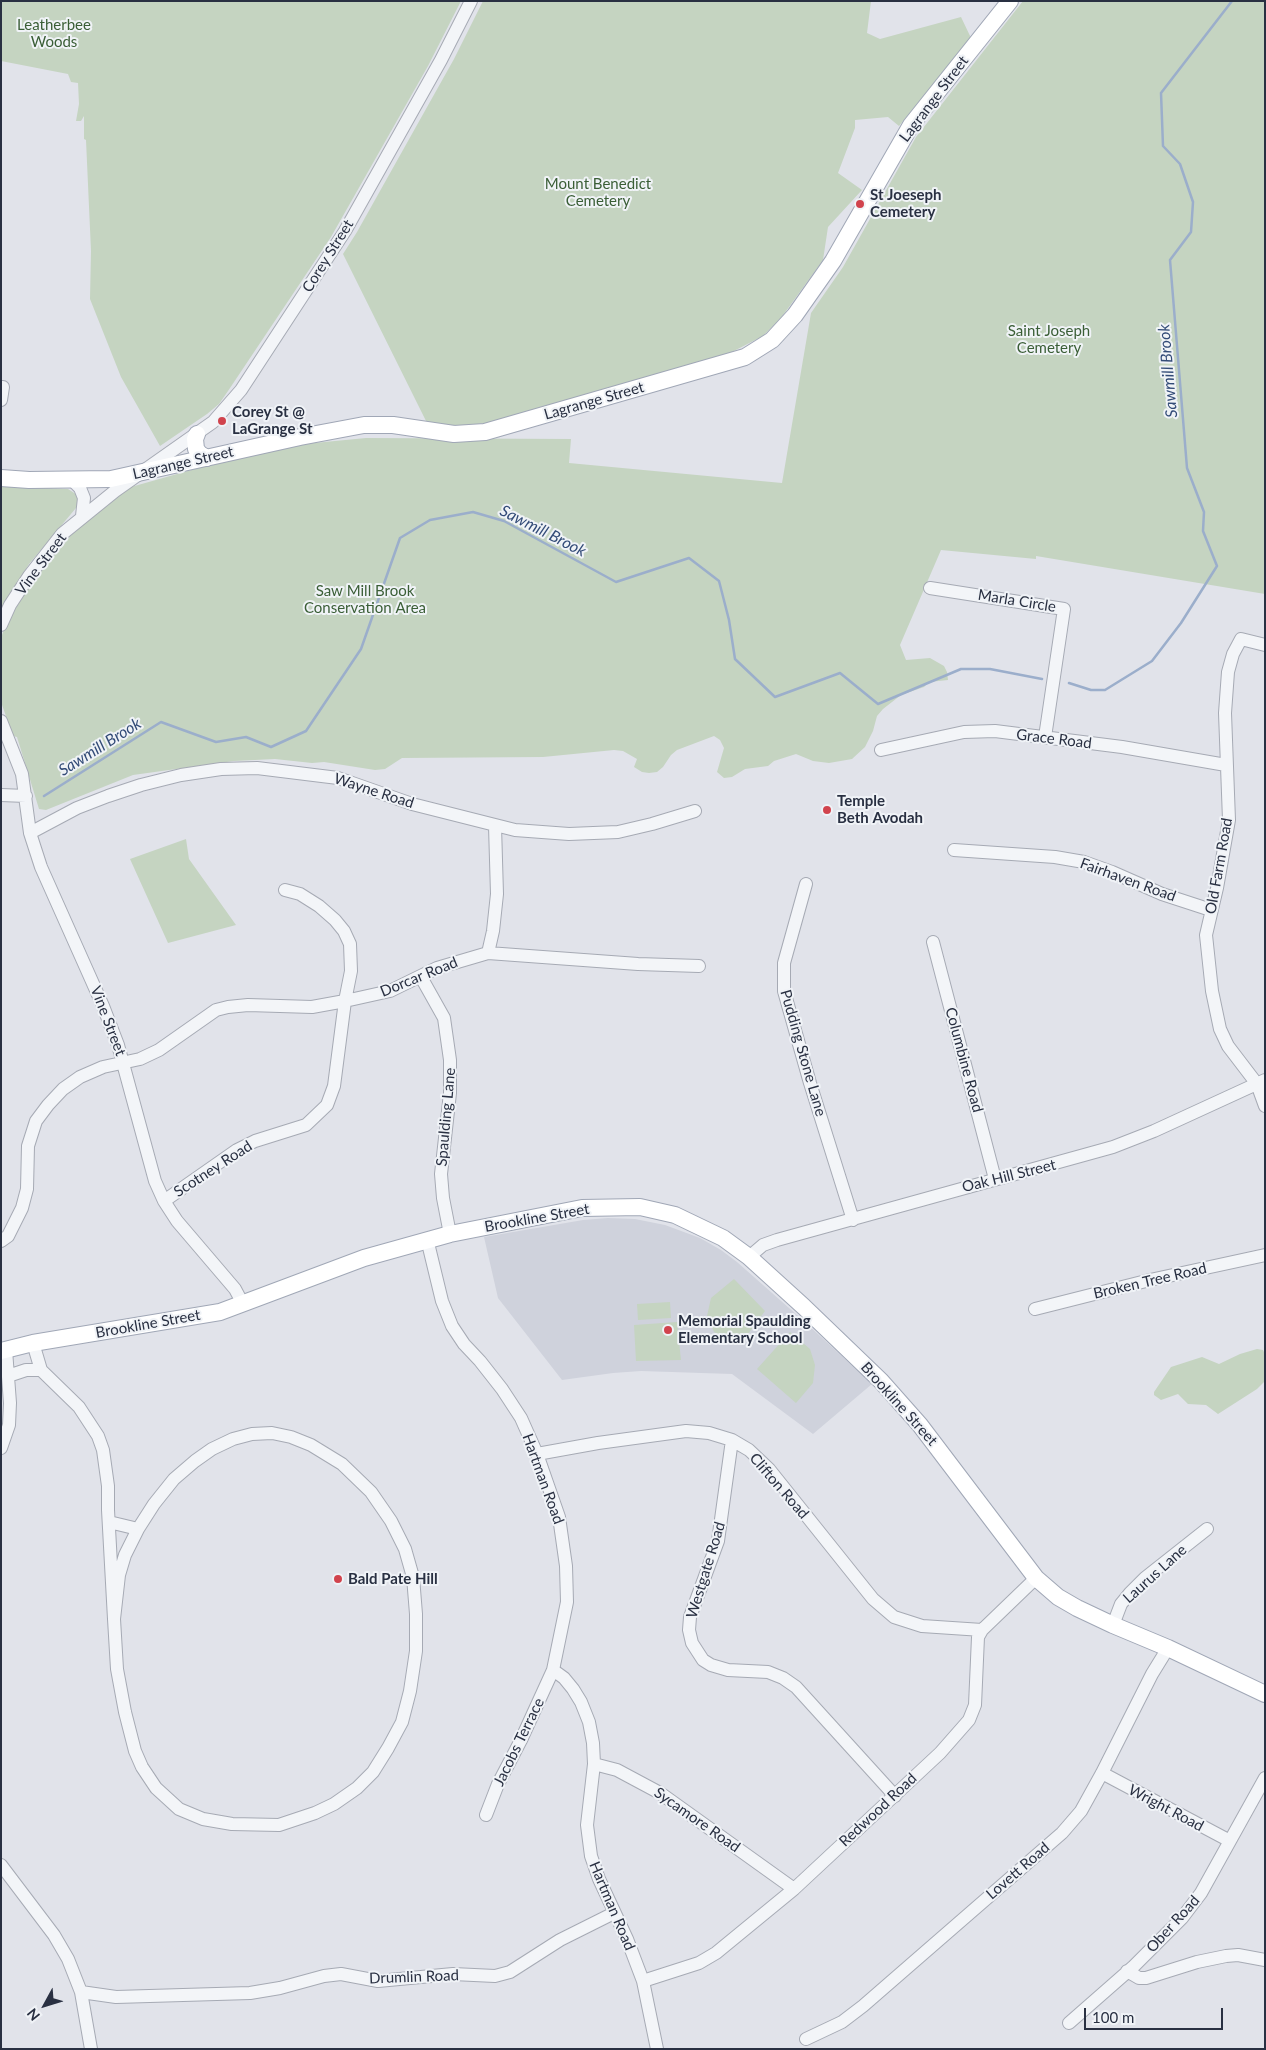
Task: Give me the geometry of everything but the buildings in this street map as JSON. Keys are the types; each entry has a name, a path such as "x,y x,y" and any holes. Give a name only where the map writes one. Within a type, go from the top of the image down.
{"main road":[{"name":"Lagrange Street","path":"1,478 106,480 364,425 393,425 454,434 485,432 726,363 756,350 782,331 800,308 833,260 911,125 1010,1"},
{"path":"197,434 195,439 196,449 207,458"},
{"name":"Brookline Street","path":"3,1351 33,1344 220,1312 364,1258 450,1234 582,1208 640,1208 675,1215 723,1238 748,1257 810,1313 902,1403 954,1468 1008,1543 1036,1578 1065,1600 1113,1625 1264,1692"}],"street":[{"name":"Corey Street","path":"139,473 219,417 241,390 336,247 437,68 471,1"},
{"path":"1,387 3,387 1,400"},
{"name":"Vine Street","path":"1,626 10,606 28,576 62,534 82,516 139,473"},
{"path":"72,480 84,494 82,516"},
{"name":"Marla Circle","path":"930,588 1064,609 1045,737"},
{"name":"Old Farm Road","path":"1265,645 1241,639 1233,654 1228,672 1225,706 1229,820 1206,935 1208,960 1220,1029 1228,1046 1261,1082 1265,1106"},
{"name":"Vine Street","path":"1,721 22,774 30,832 41,867 103,1006 124,1063 150,1165 164,1201 177,1221 235,1289 243,1304"},
{"name":"Grace Road","path":"881,750 964,732 995,731 1122,748 1226,765"},
{"name":"Wayne Road","path":"30,832 78,808 141,785 182,775 221,769 257,768 338,778 412,804 495,826 570,834 618,832 652,824 695,810"},
{"path":"1,795 26,796"},
{"path":"488,953 493,931 497,894 495,826"},
{"name":"Fairhaven Road","path":"954,850 1055,857 1084,862 1162,894 1211,910"},
{"name":"Pudding Stone Lane","path":"806,884 784,962 784,991 810,1083 853,1220"},
{"name":"Scotney Road","path":"164,1201 237,1150 255,1141 306,1124 327,1105 334,1086 345,1001 352,971 350,944 344,930 319,906 300,894 285,890"},
{"name":"Columbine Road","path":"933,942 995,1179"},
{"name":"Dorcar Road","path":"1,1241 8,1236 22,1208 27,1189 28,1146 36,1121 48,1105 64,1089 80,1077 103,1067 124,1063 159,1050 216,1010 248,1005 312,1007 345,1001 390,991 460,960 488,953 638,964 699,966"},
{"name":"Spaulding Lane","path":"421,976 444,1018 450,1060 450,1093 441,1174 443,1198 450,1234"},
{"name":"Oak Hill Street","path":"748,1257 762,1245 777,1240 1113,1147 1154,1132 1261,1082"},
{"name":"Hartman Road","path":"427,1239 442,1301 452,1326 464,1344 480,1361 502,1390 521,1418 537,1454 559,1517 566,1566 567,1602 553,1670 564,1678 581,1702 589,1722 594,1764 587,1825 591,1856 614,1913 627,1939 642,1981 657,2049"},
{"name":"Broken Tree Road","path":"1035,1308 1265,1254"},
{"path":"33,1344 41,1370 79,1407 98,1436 103,1450 117,1669 124,1712 135,1750 142,1767 156,1788 179,1809 203,1819 232,1824 279,1825 323,1809 357,1788 373,1772 402,1722 410,1691 416,1651 416,1614 413,1578 405,1549 391,1521 371,1492 342,1464 312,1445 272,1433 252,1434 233,1439 212,1449 194,1461 174,1480 154,1504 138,1529 125,1555 119,1575 114,1619"},
{"path":"1,1448 9,1425 8,1376 3,1351"},
{"path":"8,1376 26,1370 41,1370"},
{"name":"Clifton Road","path":"537,1454 686,1431 709,1433 732,1440 749,1450 769,1469 874,1599 894,1617 922,1626 982,1630"},
{"name":"Westgate Road","path":"732,1440 718,1541 690,1617 689,1630 696,1651 703,1660 712,1665 728,1670 768,1672 796,1687 895,1796"},
{"path":"109,1522 138,1529"},
{"name":"Laurus Lane","path":"1113,1625 1121,1604 1135,1588 1207,1529"},
{"path":"982,1630 1036,1578"},
{"name":"Redwood Road","path":"642,1981 699,1963 716,1953 794,1889 940,1753 969,1720 974,1704 976,1645 982,1630"},
{"name":"Lovett Road","path":"806,2039 842,2022 863,2006 1062,1833 1081,1811 1102,1774 1152,1674 1168,1648"},
{"name":"Jacobs Terrace","path":"486,1815 498,1784 553,1670"},
{"name":"Sycamore Road","path":"594,1764 617,1770 660,1793 794,1889"},
{"name":"Wright Road","path":"1102,1774 1230,1841"},
{"name":"Ober Road","path":"1069,2022 1182,1918 1201,1893 1265,1778"},
{"path":"1,1865 54,1935 68,1959 81,1992 91,2049"},
{"name":"Drumlin Road","path":"81,1992 116,1997 250,1993 280,1988 324,1976 341,1974 378,1981 453,1974 495,1976 510,1972 560,1940 614,1913"},
{"path":"1126,1971 1139,1978 1146,1978 1197,1962 1226,1956 1238,1955 1265,1960"}],"shaded area":[{"name":"Memorial Spaulding Elementary School","path":"608,1218 635,1219 665,1225 700,1238 721,1250 806,1323 872,1384 813,1434 732,1374 641,1371 562,1380 498,1298 484,1237 583,1220"}],"green space":[{"name":"Leatherbee Woods","path":"1,1 461,1 428,66 331,237 228,391 219,404 207,414 160,446 121,377 90,299 91,251 86,140 84,139 84,116 81,121 76,121 79,104 78,83 71,82 68,74 1,61"},
{"name":"Mount Benedict Cemetery","path":"483,1 871,1 867,33 880,39 961,17 971,38 899,126 888,117 855,120 855,128 838,173 862,190 828,227 823,260 781,318 763,336 730,353 495,422 460,426 427,423 343,254 454,59"},
{"path":"1023,1 1265,1 1265,594 1036,556 1036,559 941,550 900,645 906,660 930,658 944,666 948,680 929,682 924,687 901,695 883,709 877,716 873,731 865,747 852,759 829,763 813,761 796,754 774,761 768,766 745,769 732,777 724,778 717,772 724,748 720,740 714,736 677,750 657,772 649,773 642,772 634,767 637,759 623,751 614,750 543,757 402,758 385,769 375,770 324,762 312,763 275,759 234,761 133,775 46,810 39,809 17,737 13,736 1,702 1,638 5,626 31,583 65,543 99,496 273,447 366,438 571,439 569,463 782,483 811,313 843,267 916,137"},
{"path":"1,486 68,489 79,496 79,501 76,508 29,564 1,610"},
{"path":"186,839 189,859 236,925 168,943 130,859"},
{"path":"734,1279 765,1311 740,1345 714,1332 707,1316 711,1298"},
{"path":"670,1302 671,1318 638,1320 637,1304"},
{"path":"677,1322 681,1360 636,1361 634,1325"},
{"path":"790,1332 810,1349 815,1365 813,1383 796,1403 757,1369"},
{"path":"1257,1349 1263,1350 1265,1354 1265,1381 1257,1389 1218,1414 1206,1405 1188,1404 1178,1394 1161,1400 1154,1395 1154,1392 1171,1367 1202,1357 1219,1364 1240,1354"}],"waterway":[{"name":"Sawmill Brook","path":"1069,683 1091,690 1105,690 1152,661 1181,623 1217,566 1203,531 1204,512 1187,468 1170,260 1191,232 1193,202 1180,164 1163,146 1161,93 1232,1"},
{"name":"Sawmill Brook","path":"44,796 161,722 216,742 246,737 271,747 306,731 361,649 400,538 430,520 473,512 504,521 616,582 689,558 719,581 729,620 735,659 775,697 840,673 878,704 961,669 990,669 1042,679"}],"place":[{"name":"St Joeseph Cemetery","path":"860,204"},
{"name":"Corey St @ LaGrange St","path":"222,421"},
{"name":"Temple Beth Avodah","path":"827,810"},
{"name":"Memorial Spaulding Elementary School","path":"668,1330"},
{"name":"Bald Pate Hill","path":"338,1579"}],"park label":[{"name":"Saint Joseph Cemetery","path":"1049,340"},
{"name":"Saw Mill Brook Conservation Area","path":"365,600"}]}
